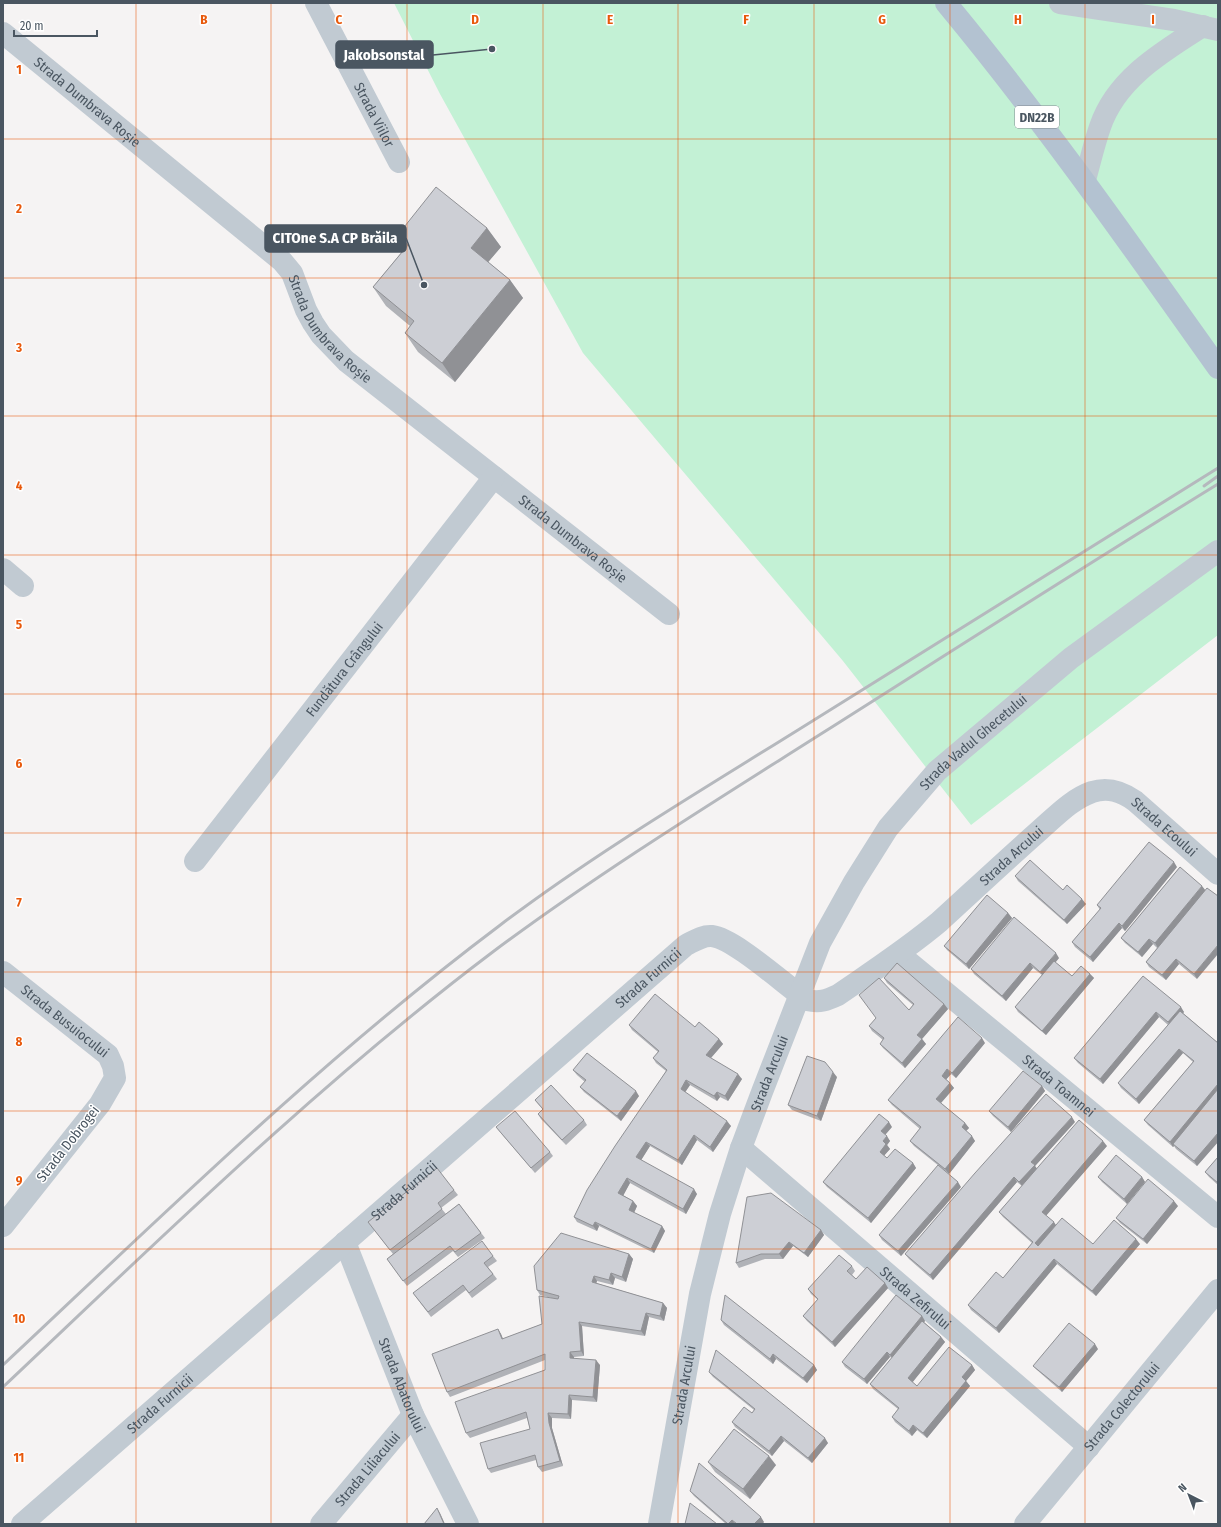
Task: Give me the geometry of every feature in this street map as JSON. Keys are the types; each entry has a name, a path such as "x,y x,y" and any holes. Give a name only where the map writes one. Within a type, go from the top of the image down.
{"main road":[{"name":"DN22B","path":"946,3 988,54 1085,180 1218,368"}],"street":[{"name":"Strada Viilor","path":"316,3 399,162"},
{"path":"1060,3 1174,20 1210,28"},
{"path":"1133,3 1174,20"},
{"path":"1085,180 1100,126 1110,105 1121,91 1140,70 1162,52 1210,28"},
{"name":"Strada Dumbrava Roșie","path":"3,32 282,261 292,273 306,310 313,323 321,335 346,361 669,614"},
{"name":"Fundătura Crângului","path":"195,861 494,477"},
{"name":"Strada Vadul Ghecetului","path":"800,995 820,943 854,882 888,828 937,771 1071,658 1218,551"},
{"path":"3,569 23,586"},
{"name":"Strada Arcului","path":"659,1524 700,1294 720,1214 741,1148 800,995 807,1000 816,1002 825,1001 899,954 940,921 1016,851 1064,810 1080,798 1092,792 1106,789"},
{"name":"Strada Ecoului","path":"1106,789 1125,794 1135,800 1218,874"},
{"name":"Strada Furnicii","path":"22,1524 686,945 699,938 712,936 726,941 800,995"},
{"name":"Strada Toamnei","path":"899,954 1218,1217"},
{"name":"Strada Busuiocului","path":"3,972 108,1056 113,1066 115,1078"},
{"name":"Strada Dobrogei","path":"3,1226 100,1104 115,1078"},
{"name":"Strada Zefirului","path":"741,1148 1089,1448"},
{"name":"Strada Abatorului","path":"345,1242 413,1415 468,1524"},
{"name":"Strada Colectorului","path":"1025,1524 1218,1290"},
{"name":"Strada Liliacului","path":"321,1524 413,1415"}],"green space":[{"path":"394,3 1218,3 1218,635 971,825 843,661 583,353 440,94"}],"building":[{"path":"436,187 487,228 471,248 510,280 442,363 405,333 414,321 373,287 408,245 397,236"},
{"path":"1149,842 1174,862 1122,926 1119,923 1090,957 1072,942 1101,908 1097,905"},
{"path":"1030,860 1063,890 1067,885 1082,899 1064,920 1015,876"},
{"path":"1180,867 1202,886 1155,943 1149,939 1138,952 1121,938"},
{"path":"1207,888 1218,896 1218,945 1194,974 1176,959 1162,975 1146,962"},
{"path":"987,895 1008,913 966,964 944,946"},
{"path":"1014,917 1056,953 1040,972 1030,963 1002,996 971,969"},
{"path":"1054,961 1072,976 1081,966 1090,974 1042,1031 1015,1007"},
{"path":"897,963 944,1004 917,1035 922,1039 902,1063 880,1044 884,1038 869,1026 876,1018 859,995 879,978 909,1010 914,1004 884,978"},
{"path":"1143,976 1181,1007 1168,1022 1156,1012 1100,1079 1074,1058"},
{"path":"655,994 695,1027 699,1022 719,1039 706,1055 738,1074 725,1096 717,1092 714,1096 686,1080 681,1089 727,1121 710,1147 694,1135 678,1160 646,1142 636,1157 694,1189 683,1209 627,1178 618,1193 633,1201 629,1210 662,1226 651,1249 595,1222 593,1226 574,1217 587,1190 667,1070 653,1058 659,1051 629,1025"},
{"path":"1180,1011 1218,1043 1218,1084 1170,1142 1144,1120 1194,1061 1179,1049 1136,1099 1118,1083"},
{"path":"958,1017 982,1038 952,1073 947,1069 942,1076 950,1083 936,1099 965,1123 962,1127 972,1136 945,1169 910,1141 921,1127 888,1100"},
{"path":"587,1053 636,1091 617,1116 580,1087 586,1080 573,1070"},
{"path":"807,1056 825,1062 833,1072 817,1116 788,1105"},
{"path":"1023,1071 1042,1086 1008,1127 989,1111"},
{"path":"551,1085 584,1120 562,1140 538,1114 543,1109 535,1100"},
{"path":"1218,1089 1218,1133 1194,1161 1173,1144"},
{"path":"1046,1094 1072,1117 1031,1162 1035,1165 1019,1182 1014,1177 930,1275 905,1254"},
{"path":"515,1111 550,1152 531,1168 496,1127"},
{"path":"879,1114 889,1122 881,1131 887,1136 883,1141 886,1144 880,1152 887,1158 895,1149 913,1163 868,1218 823,1182"},
{"path":"1079,1120 1103,1141 1042,1212 1054,1222 1035,1243 1038,1246 1062,1218 1093,1244 1114,1220 1136,1239 1092,1291 1054,1259 996,1328 968,1305 996,1272 1003,1278 1033,1242 999,1212"},
{"path":"1116,1155 1142,1177 1124,1199 1098,1177"},
{"path":"1218,1157 1218,1183 1205,1172"},
{"path":"938,1165 958,1182 898,1251 879,1235"},
{"path":"437,1168 454,1190 438,1203 442,1209 390,1250 368,1222"},
{"path":"1148,1179 1174,1201 1143,1239 1116,1218"},
{"path":"771,1193 821,1230 804,1253 789,1242 779,1254 761,1254 736,1263 747,1197"},
{"path":"459,1204 481,1233 455,1252 450,1246 403,1281 387,1259"},
{"path":"561,1233 629,1254 622,1277 611,1273 609,1280 594,1276 592,1282 663,1303 660,1316 646,1313 641,1331 579,1322 581,1351 570,1352 570,1358 596,1360 593,1397 569,1395 568,1414 548,1413 549,1423 560,1461 538,1467 535,1455 488,1469 480,1443 530,1429 526,1412 466,1433 455,1402 545,1370 545,1354 447,1392 432,1354 498,1329 502,1339 542,1324 539,1296 558,1299 559,1296 537,1290 534,1266"},
{"path":"482,1241 493,1256 484,1263 493,1274 469,1293 463,1285 428,1312 413,1293"},
{"path":"839,1255 852,1266 847,1271 856,1279 867,1267 885,1283 832,1342 803,1316 818,1299 808,1289"},
{"path":"725,1295 814,1365 803,1378 773,1354 770,1359 721,1320"},
{"path":"896,1295 922,1316 890,1355 887,1352 864,1379 842,1362"},
{"path":"922,1321 941,1337 908,1378 917,1386 949,1347 972,1365 962,1377 966,1381 923,1433 913,1425 909,1431 892,1417 899,1408 870,1384"},
{"path":"1069,1323 1095,1344 1059,1387 1033,1366"},
{"path":"716,1350 825,1438 808,1458 781,1436 769,1451 732,1422 744,1407 752,1413 755,1409 709,1372"},
{"path":"734,1429 769,1456 743,1489 708,1462"},
{"path":"699,1463 761,1517 754,1524 737,1524 732,1520 728,1524 690,1491"},
{"path":"690,1503 717,1524 685,1524"},
{"path":"437,1508 444,1524 424,1524"}],"railway":[{"path":"3,1365 184,1195 369,1029 433,977 535,899 684,801 1218,468"},
{"path":"1204,486 1218,476"},
{"path":"3,1387 242,1162 304,1107 429,1001 494,951 575,893 698,812 1218,484"}],"place":[{"name":"Jakobsonstal","path":"492,49"},
{"name":"CITOne S.A CP Brăila","path":"424,285"}]}
